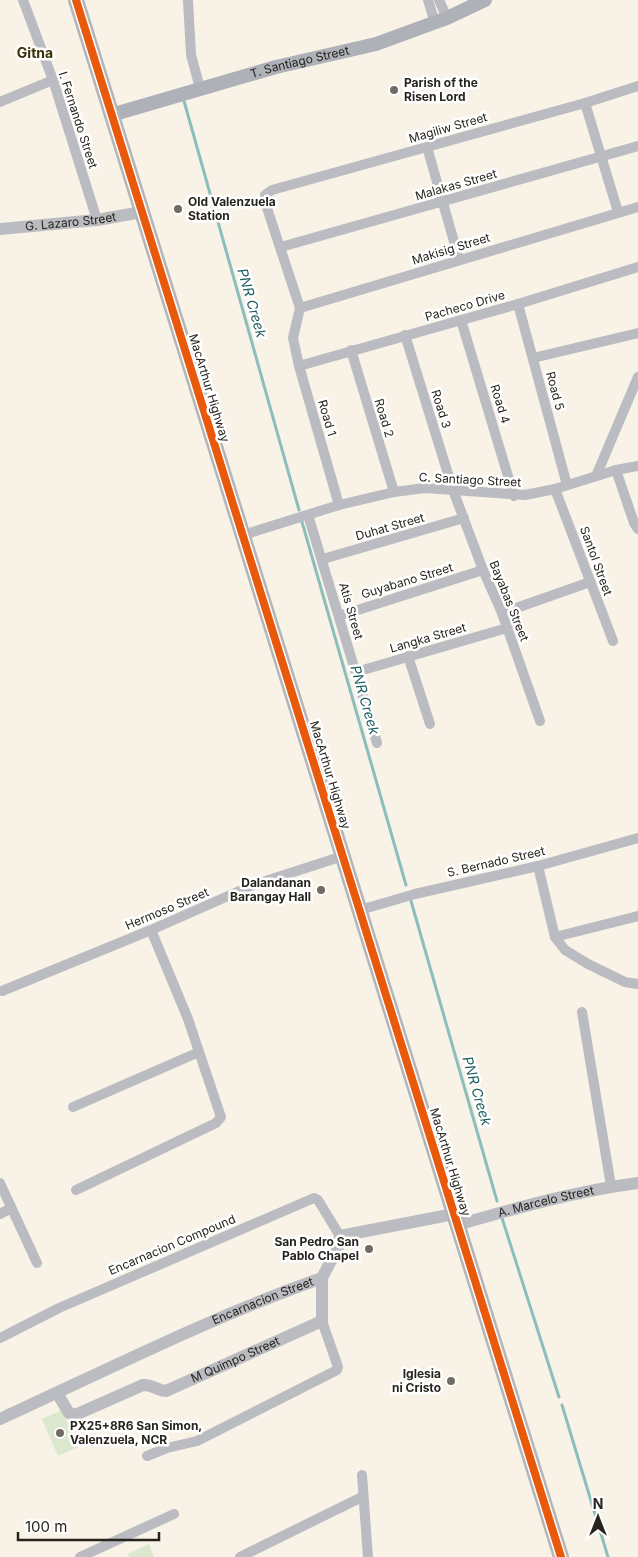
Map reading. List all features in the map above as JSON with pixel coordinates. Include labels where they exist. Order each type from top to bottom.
[{"type":"highway","name":"MacArthur Highway","points":[[76,0],[561,1557]]},
{"type":"main road","name":"T. Santiago Street","points":[[112,115],[276,67],[376,44],[441,21],[485,0]]},
{"type":"street","name":"I. Fernando Street","points":[[24,0],[53,80],[97,220]]},
{"type":"street","points":[[188,0],[191,54],[200,88]]},
{"type":"street","points":[[428,0],[441,21]]},
{"type":"street","points":[[439,0],[441,21]]},
{"type":"street","points":[[0,102],[53,80]]},
{"type":"street","name":"Magiliw Street","points":[[281,247],[265,202],[265,195],[272,190],[638,86]]},
{"type":"street","points":[[585,102],[618,212]]},
{"type":"street","name":"Malakas Street","points":[[281,247],[638,146]]},
{"type":"street","points":[[427,147],[459,259]]},
{"type":"street","name":"Makisig Street","points":[[300,308],[638,207]]},
{"type":"street","name":"G. Lazaro Street","points":[[0,229],[97,220],[142,212]]},
{"type":"street","points":[[281,247],[300,308]]},
{"type":"street","name":"Pacheco Drive","points":[[299,366],[518,304],[638,267]]},
{"type":"street","name":"Road 5","points":[[518,304],[567,485]]},
{"type":"street","name":"Road 1","points":[[300,308],[294,338],[299,366],[339,505]]},
{"type":"street","name":"Road 4","points":[[461,320],[514,496]]},
{"type":"street","points":[[533,358],[638,334]]},
{"type":"street","name":"Road 3","points":[[405,335],[453,490]]},
{"type":"street","name":"Road 2","points":[[351,350],[394,492]]},
{"type":"street","points":[[596,476],[638,377]]},
{"type":"street","name":"C. Santiago Street","points":[[243,535],[339,505],[394,492],[425,488],[514,496],[525,495],[555,489],[616,470],[638,466]]},
{"type":"street","points":[[616,470],[637,525]]},
{"type":"street","name":"Santol Street","points":[[555,489],[613,641]]},
{"type":"street","name":"Bayabas Street","points":[[453,490],[483,570],[502,613],[540,721]]},
{"type":"street","name":"Atis Street","points":[[308,514],[377,743]]},
{"type":"street","name":"Duhat Street","points":[[323,559],[464,518]]},
{"type":"street","name":"Guyabano Street","points":[[339,616],[483,570]]},
{"type":"street","points":[[502,613],[590,582]]},
{"type":"street","name":"Langka Street","points":[[356,672],[507,628]]},
{"type":"street","points":[[408,656],[430,724]]},
{"type":"street","name":"S. Bernado Street","points":[[360,910],[415,894],[538,866],[638,838]]},
{"type":"street","name":"Hermoso Street","points":[[2,991],[151,930],[253,885],[343,856]]},
{"type":"street","points":[[538,866],[555,937],[565,950],[588,964],[625,982],[638,984]]},
{"type":"street","points":[[555,937],[638,916]]},
{"type":"street","points":[[76,1190],[216,1123],[221,1117],[188,1019],[151,930]]},
{"type":"street","points":[[582,1012],[611,1186]]},
{"type":"street","points":[[73,1107],[199,1052]]},
{"type":"street","name":"A. Marcelo Street","points":[[455,1219],[493,1214],[611,1186],[638,1183]]},
{"type":"street","points":[[0,1184],[37,1264]]},
{"type":"street","name":"Encarnacion Compound","points":[[0,1338],[59,1308],[314,1198],[318,1200],[340,1236]]},
{"type":"street","points":[[0,1214],[11,1208]]},
{"type":"street","points":[[340,1236],[455,1219]]},
{"type":"street","name":"Encarnacion Street","points":[[0,1419],[211,1321],[322,1278],[338,1247],[340,1236]]},
{"type":"street","points":[[148,1456],[167,1448],[197,1441],[337,1370],[338,1368],[322,1321],[322,1278]]},
{"type":"street","name":"M Quimpo Street","points":[[57,1393],[69,1413],[76,1415],[147,1384],[166,1391],[322,1321]]},
{"type":"street","points":[[362,1475],[362,1498],[368,1557]]},
{"type":"street","points":[[240,1557],[362,1498]]},
{"type":"street","points":[[80,1557],[174,1514]]},
{"type":"green space","name":"PX25+8R6 San Simon, Valenzuela, NCR","points":[[62,1410],[78,1447],[58,1456],[42,1419]]},
{"type":"green space","points":[[149,1544],[154,1557],[129,1557],[128,1554]]},
{"type":"waterway","name":"PNR Creek","points":[[184,101],[299,510]]},
{"type":"waterway","name":"PNR Creek","points":[[302,522],[406,885]]},
{"type":"waterway","name":"PNR Creek","points":[[411,901],[497,1201]]},
{"type":"waterway","name":"PNR Creek","points":[[502,1218],[559,1397]]},
{"type":"waterway","name":"PNR Creek","points":[[562,1405],[608,1557]]},
{"type":"cycle path","points":[[76,0],[561,1557]]},
{"type":"place","name":"Parish of the Risen Lord","points":[[394,90]]},
{"type":"place","name":"Old Valenzuela Station","points":[[178,209]]},
{"type":"place","name":"Dalandanan Barangay Hall","points":[[321,890]]},
{"type":"place","name":"San Pedro San Pablo Chapel","points":[[369,1249]]},
{"type":"place","name":"Iglesia ni Cristo","points":[[451,1381]]},
{"type":"place","name":"PX25+8R6 San Simon, Valenzuela, NCR","points":[[60,1433]]},
{"type":"district","name":"Gitna","points":[[35,53]]}]
